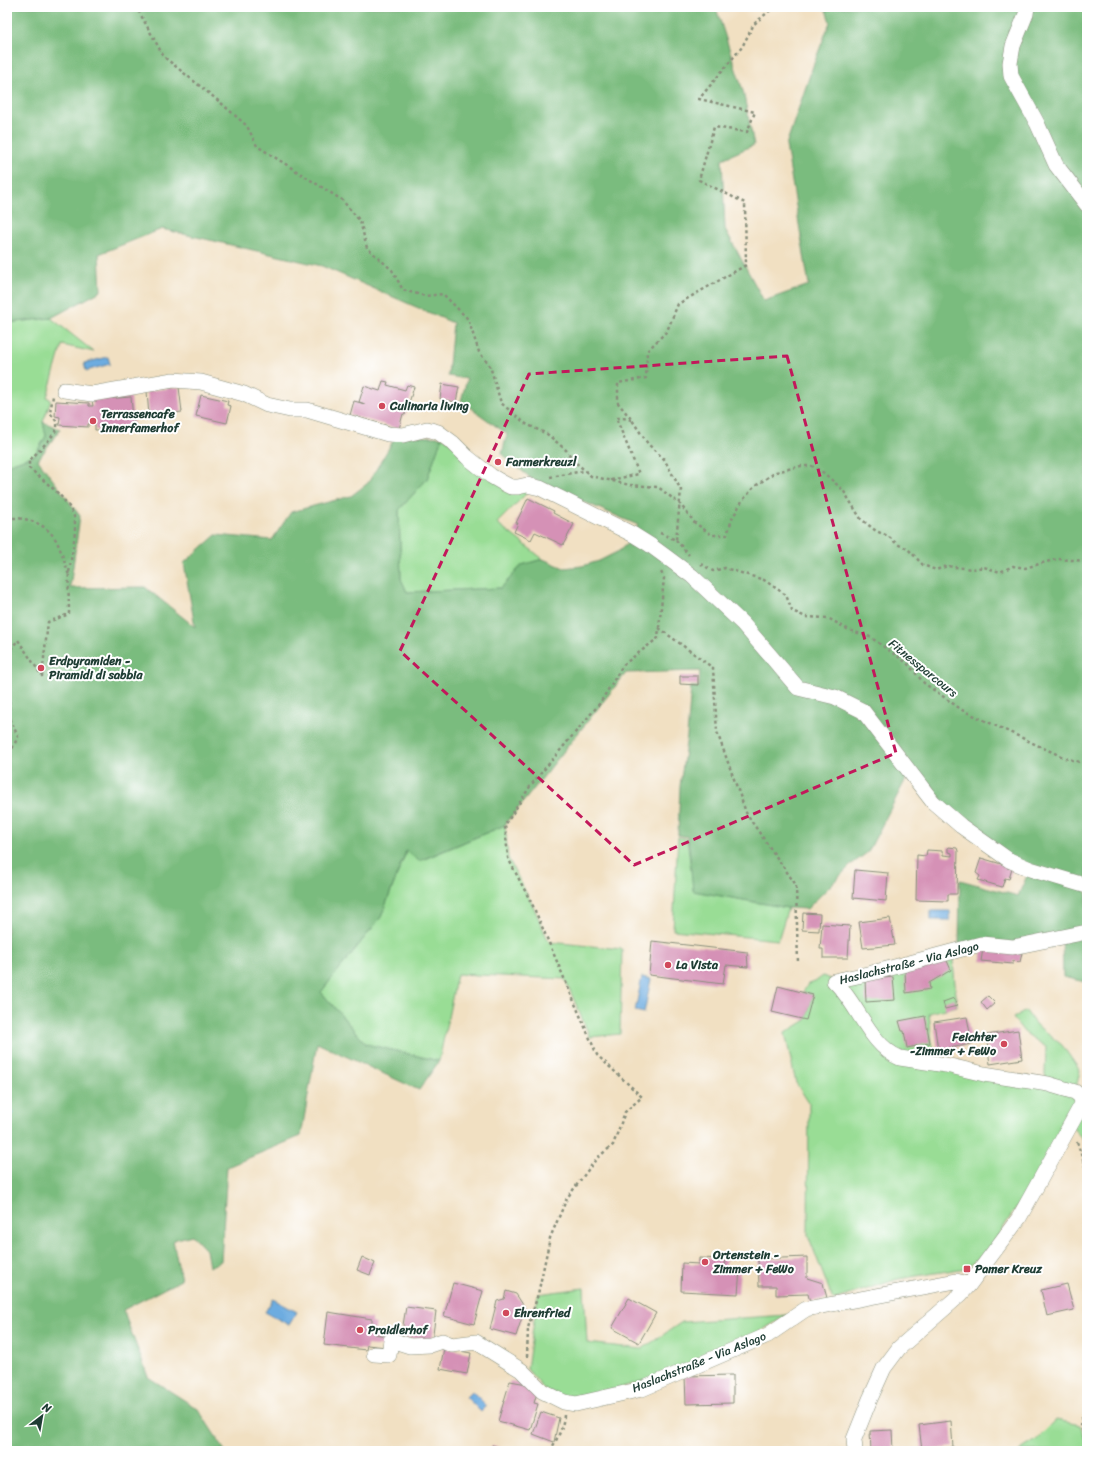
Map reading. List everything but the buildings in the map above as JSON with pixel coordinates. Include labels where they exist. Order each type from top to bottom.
[{"type":"street","points":[[1027,7],[1026,14],[1013,46],[1010,63],[1011,76],[1037,123],[1056,165],[1087,205]]},
{"type":"street","points":[[64,390],[92,394],[173,380],[201,382],[244,394],[267,405],[290,410],[306,410],[388,434],[402,435],[427,429],[438,432],[492,476],[511,487],[527,485],[540,488],[634,535],[650,545],[692,576],[743,624],[798,688],[835,697],[863,711],[933,802],[961,826],[1010,860],[1030,869],[1087,886]]},
{"type":"street","name":"Haslachstraße - Via Aslago","points":[[855,1451],[854,1439],[884,1368],[899,1348],[962,1294],[969,1285],[1019,1218],[1085,1102],[1075,1092],[1048,1084],[984,1074],[946,1065],[893,1056],[879,1043],[847,995],[834,981],[872,973],[981,944],[1013,947],[1087,932]]},
{"type":"street","name":"Haslachstraße - Via Aslago","points":[[374,1354],[389,1355],[391,1340],[410,1346],[430,1345],[442,1341],[452,1345],[476,1342],[521,1370],[542,1391],[564,1402],[576,1404],[642,1389],[768,1334],[806,1309],[956,1281],[969,1285]]},
{"type":"path","points":[[134,7],[138,10],[164,57],[247,126],[257,146],[342,200],[360,221],[367,248],[392,270],[403,290],[425,296],[443,294],[468,319],[479,352],[490,366],[501,404],[526,424],[552,438],[591,476],[630,485],[658,487],[680,504],[695,523],[712,535],[727,535],[732,519],[742,500],[755,486],[776,472],[801,466],[812,466],[824,473],[843,490],[861,519],[876,531],[888,536],[897,544],[908,549],[923,565],[936,570],[947,566],[972,569],[984,567],[1000,572],[1013,566],[1025,568],[1057,559],[1087,561]]},
{"type":"path","points":[[676,540],[681,490],[664,459],[648,444],[632,420],[618,403],[618,384],[646,378],[647,351],[667,331],[678,304],[746,265],[745,203],[699,180],[714,127],[747,132],[755,112],[699,99],[742,47],[754,24],[774,7]]},
{"type":"path","points":[[7,654],[18,640],[42,676],[48,622],[69,614],[69,575],[75,535],[74,515],[67,504],[55,491],[29,468],[29,461],[46,443],[57,428],[57,422],[50,413],[52,397],[64,390]]},
{"type":"path","points":[[609,481],[639,474],[616,418],[632,420]]},
{"type":"path","points":[[548,478],[585,471]]},
{"type":"path","points":[[7,518],[15,517],[41,525],[54,538],[69,575]]},
{"type":"path","points":[[658,532],[676,540],[694,560]]},
{"type":"path","name":"Fitnessparcours","points":[[700,564],[713,571],[725,568],[764,580],[786,595],[792,611],[806,617],[828,618],[849,630],[870,637],[907,663],[924,683],[962,710],[1065,758],[1087,764]]},
{"type":"path","points":[[521,1370],[527,1357],[528,1328],[538,1294],[550,1238],[567,1198],[597,1158],[613,1145],[625,1112],[642,1097],[597,1054],[534,908],[508,858],[505,825],[532,785],[600,703],[623,665],[658,638],[664,578],[661,571]]},
{"type":"path","points":[[658,627],[713,668],[717,732],[747,815],[796,885],[798,964]]},
{"type":"path","points":[[7,660],[10,663],[9,716],[18,737],[7,760]]},
{"type":"path","points":[[1071,1126],[1087,1172]]},
{"type":"path","points":[[1087,1400],[1080,1425],[1087,1442]]},
{"type":"path","points":[[550,1451],[563,1425],[564,1402]]},
{"type":"highlighted area","points":[[787,356],[896,753],[634,865],[400,651],[529,374]]},
{"type":"green space","points":[[7,7],[719,7],[717,11],[743,91],[754,145],[722,159],[725,229],[764,301],[809,285],[786,145],[830,22],[825,7],[1087,7],[1087,985],[1085,982],[1063,977],[1062,937],[959,948],[960,880],[1018,896],[1030,869],[1009,860],[909,773],[868,852],[852,864],[807,909],[788,908],[693,891],[688,837],[678,835],[680,786],[687,736],[691,687],[699,687],[700,671],[626,673],[505,825],[419,861],[406,851],[381,917],[321,992],[366,1044],[439,1061],[419,1090],[317,1043],[301,1136],[227,1167],[221,1261],[209,1267],[206,1250],[192,1235],[173,1240],[181,1280],[123,1310],[148,1377],[198,1409],[225,1451],[7,1451],[7,465],[35,455],[46,436],[43,422],[60,429],[38,460],[80,516],[70,588],[145,587],[195,627],[184,563],[216,535],[272,540],[291,512],[351,496],[368,483],[396,436],[442,437],[427,479],[399,510],[401,579],[407,592],[501,588],[522,565],[543,559],[564,568],[582,566],[599,561],[619,551],[630,541],[638,525],[533,480],[502,454],[507,434],[461,401],[467,379],[448,376],[453,323],[322,266],[162,229],[99,254],[101,291],[51,318],[7,323]]},
{"type":"green space","points":[[51,318],[94,352],[62,345],[47,397],[51,400],[43,422],[46,436],[35,455],[7,465],[7,323]]},
{"type":"green space","points":[[442,437],[528,492],[497,523],[543,559],[522,565],[501,588],[407,592],[401,579],[399,510],[427,479]]},
{"type":"green space","points":[[505,825],[508,858],[534,908],[549,942],[622,949],[620,1034],[590,1037],[565,979],[457,974],[439,1061],[366,1044],[321,992],[381,917],[407,850],[420,861]]},
{"type":"green space","points":[[678,837],[687,839],[694,891],[788,908],[778,940],[673,930]]},
{"type":"green space","points":[[952,951],[957,1006],[929,1013],[934,1063],[1048,1084],[1045,1074],[1046,1047],[1024,1032],[1013,1018],[1026,1011],[1035,1024],[1062,1045],[1080,1071],[1075,1092],[1087,1100],[1087,1144],[1071,1126],[1067,1128],[989,1250],[966,1268],[898,1279],[833,1300],[808,1235],[809,1103],[796,1083],[785,1033],[806,1020],[813,995],[803,992],[808,984],[815,982],[823,976],[834,981]]},
{"type":"green space","points":[[584,1288],[587,1343],[642,1349],[682,1322],[787,1315],[749,1338],[669,1373],[609,1391],[565,1399],[543,1388],[527,1369],[538,1294]]},
{"type":"green space","points":[[1056,1420],[1080,1425],[1087,1442],[1087,1451],[1019,1451],[1035,1441]]},
{"type":"water","points":[[108,357],[110,364],[86,371],[84,363]]},
{"type":"water","points":[[931,911],[950,911],[950,920],[931,920]]},
{"type":"water","points":[[642,977],[651,979],[644,1013],[635,1011]]},
{"type":"water","points":[[273,1299],[297,1312],[289,1325],[265,1312]]},
{"type":"water","points":[[472,1391],[487,1406],[481,1412],[466,1397]]},
{"type":"waterway","points":[[7,1117],[12,1113]]},
{"type":"place","name":"Culinaria living","points":[[382,406]]},
{"type":"place","name":"Terrassencafe Innerfamerhof","points":[[93,421]]},
{"type":"place","name":"Farmerkreuzl","points":[[498,462]]},
{"type":"place","name":"Erdpyramiden - Piramidi di sabbia","points":[[41,668]]},
{"type":"place","name":"La Vista","points":[[668,965]]},
{"type":"place","name":"Feichter -Zimmer + FeWo","points":[[1004,1044]]},
{"type":"place","name":"Ortenstein - Zimmer + FeWo","points":[[705,1262]]},
{"type":"place","name":"Pamer Kreuz","points":[[967,1269]]},
{"type":"place","name":"Ehrenfried","points":[[506,1313]]},
{"type":"place","name":"Praidlerhof","points":[[360,1330]]}]
